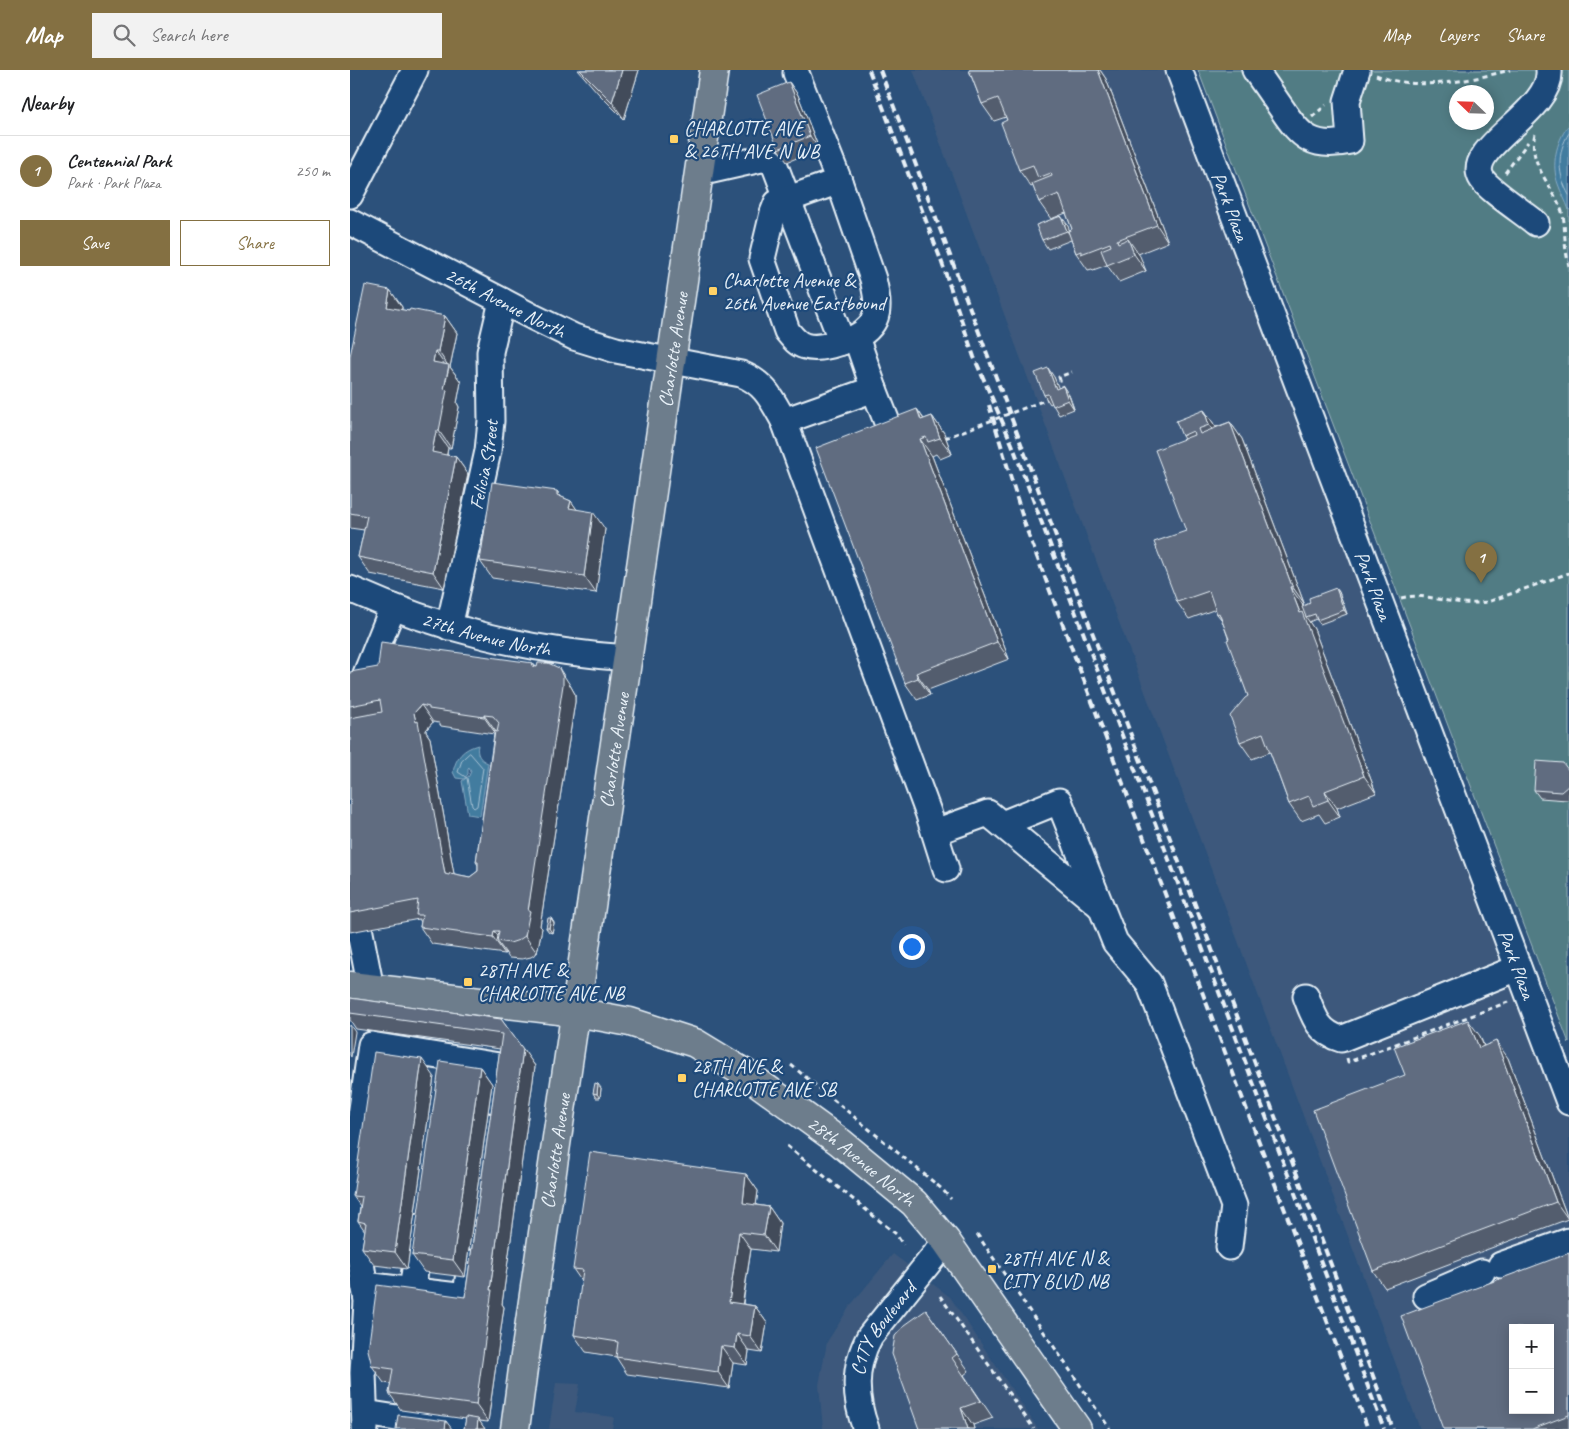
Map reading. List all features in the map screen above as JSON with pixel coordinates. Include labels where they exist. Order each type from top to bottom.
[{"type":"main road","name":"Charlotte Avenue","points":[[515,1429],[714,70]]},
{"type":"main road","name":"28th Avenue North","points":[[360,987],[576,1012],[630,1022],[696,1043],[746,1074],[840,1142],[914,1203],[946,1241],[1077,1429]]},
{"type":"street","points":[[350,195],[415,70]]},
{"type":"street","name":"Park Plaza","points":[[1179,70],[1569,1102]]},
{"type":"street","points":[[1255,70],[1296,130],[1318,142],[1335,144],[1350,141],[1348,101],[1365,72]]},
{"type":"street","points":[[1536,223],[1481,178],[1479,168],[1481,160],[1540,98],[1548,83],[1549,70]]},
{"type":"street","points":[[796,73],[839,181],[873,279],[877,303],[874,323],[867,331],[849,340],[817,347],[804,346],[787,331],[762,258],[777,204],[839,181]]},
{"type":"street","points":[[699,173],[767,159],[772,161],[849,340],[874,389],[894,440]]},
{"type":"street","name":"26th Avenue North","points":[[350,222],[554,328],[588,342],[616,350],[730,371],[749,377],[767,392],[784,421],[946,869]]},
{"type":"street","name":"Felicia Street","points":[[449,626],[488,451],[491,421],[490,352],[502,301]]},
{"type":"street","points":[[784,421],[874,389]]},
{"type":"street","name":"27th Avenue North","points":[[350,589],[393,607],[473,634],[594,655],[628,658]]},
{"type":"street","points":[[369,720],[365,684],[366,674],[393,607]]},
{"type":"street","points":[[1002,824],[1059,802],[1115,942],[1149,984],[1234,1206],[1229,1247]]},
{"type":"street","points":[[934,832],[988,813],[1101,907]]},
{"type":"street","points":[[350,880],[360,987]]},
{"type":"street","points":[[1306,996],[1312,1014],[1322,1030],[1330,1036],[1341,1039],[1518,968]]},
{"type":"street","points":[[467,1429],[365,1421],[357,1373],[367,1301],[350,1194],[371,1045],[443,1067],[499,1066],[490,1124]]},
{"type":"street","points":[[412,1291],[424,1203]]},
{"type":"street","points":[[364,1285],[466,1297],[474,1239]]},
{"type":"street","name":"C1TY Boulevard","points":[[866,1429],[860,1413],[856,1392],[857,1373],[865,1346],[870,1336],[946,1241]]},
{"type":"street","points":[[1426,1296],[1491,1268],[1569,1241]]},
{"type":"path","points":[[1365,72],[1401,82],[1425,83],[1473,79],[1510,70]]},
{"type":"path","points":[[1296,130],[1330,102]]},
{"type":"path","points":[[1492,188],[1538,128]]},
{"type":"path","points":[[1535,134],[1533,144],[1537,162],[1555,195],[1564,219],[1569,266]]},
{"type":"path","points":[[938,442],[1064,392],[1059,378],[1072,372]]},
{"type":"path","points":[[1380,605],[1414,595],[1477,604],[1488,602],[1569,573]]},
{"type":"path","points":[[1341,1039],[1348,1062],[1508,1002]]},
{"type":"path","points":[[791,1065],[942,1189],[951,1199]]},
{"type":"path","points":[[788,1146],[896,1234],[903,1244]]},
{"type":"path","points":[[977,1234],[1110,1429]]},
{"type":"path","points":[[940,1296],[1034,1429]]},
{"type":"shaded area","points":[[913,70],[1179,70],[1569,1102],[1569,1429],[1420,1429]]},
{"type":"shaded area","points":[[893,1254],[950,1297],[1038,1429],[823,1429],[819,1385],[827,1342],[850,1306]]},
{"type":"shaded area","points":[[556,1383],[580,1384],[575,1412],[614,1417],[612,1429],[549,1429]]},
{"type":"green space","points":[[1198,70],[1569,70],[1569,1043]]},
{"type":"water","points":[[1568,126],[1569,210],[1558,184],[1555,169],[1560,139]]},
{"type":"water","points":[[478,745],[479,756],[488,763],[480,816],[468,814],[462,781],[469,776],[471,771],[469,767],[468,774],[464,779],[456,778],[453,772],[461,754]]},
{"type":"building","points":[[580,70],[622,70],[612,102]]},
{"type":"building","points":[[969,70],[1098,70],[1157,225],[1117,240],[1118,243],[1128,239],[1134,254],[1107,265],[1101,250],[1111,246],[1110,243],[1081,254],[1081,251],[1076,253],[1068,231],[1072,229],[1059,194],[1039,202],[1032,184],[1052,176],[1051,173],[1038,178],[1033,165],[1019,170],[1001,123],[1007,120],[998,98],[982,104]]},
{"type":"building","points":[[789,82],[810,136],[778,149],[757,95]]},
{"type":"building","points":[[1061,216],[1067,231],[1042,240],[1036,225]]},
{"type":"building","points":[[365,285],[390,290],[387,307],[409,311],[410,309],[445,316],[438,351],[435,351],[433,362],[449,365],[444,389],[447,390],[439,431],[436,431],[432,452],[456,457],[433,572],[358,557],[367,516],[350,513],[350,356]]},
{"type":"building","points":[[1048,368],[1056,389],[1063,386],[1068,400],[1053,406],[1048,394],[1044,395],[1035,373]]},
{"type":"building","points":[[917,409],[921,420],[932,416],[940,438],[928,442],[926,437],[920,439],[997,642],[916,673],[918,678],[905,683],[816,448]]},
{"type":"building","points":[[1204,410],[1209,425],[1198,429],[1200,434],[1230,422],[1292,586],[1290,587],[1300,613],[1302,612],[1364,776],[1325,791],[1328,800],[1313,806],[1309,796],[1289,804],[1263,733],[1240,742],[1230,716],[1248,696],[1219,613],[1217,614],[1209,591],[1177,602],[1154,542],[1186,531],[1155,450],[1194,435],[1193,431],[1182,436],[1176,421]]},
{"type":"building","points":[[492,482],[557,491],[557,495],[571,501],[569,508],[593,512],[584,576],[480,561]]},
{"type":"building","points":[[1336,588],[1344,610],[1317,620],[1315,614],[1306,617],[1302,607],[1310,603],[1309,598]]},
{"type":"building","points":[[381,642],[533,663],[532,666],[537,667],[538,663],[548,663],[559,668],[563,677],[563,685],[528,911],[530,911],[525,936],[519,940],[510,943],[497,941],[499,931],[494,931],[493,937],[420,927],[422,915],[416,915],[418,900],[350,913],[350,718],[382,712],[380,700],[350,706],[350,672],[378,667]],"holes":[[[421,705],[429,707],[429,709],[484,717],[484,715],[493,716],[499,723],[497,732],[495,731],[476,862],[478,862],[478,871],[470,877],[450,873],[449,875],[445,874],[418,721],[416,722],[414,713]]]},
{"type":"building","points":[[1536,761],[1563,763],[1569,771],[1569,785],[1561,792],[1534,790]]},
{"type":"building","points":[[548,918],[551,918],[549,928],[546,928]]},
{"type":"building","points":[[350,998],[501,1019],[523,1049],[476,1405],[389,1393],[393,1369],[372,1366],[368,1350],[377,1285],[465,1297],[502,1034],[350,1013]]},
{"type":"building","points":[[1468,1020],[1479,1048],[1496,1041],[1556,1202],[1373,1271],[1313,1110],[1405,1075],[1394,1047]]},
{"type":"building","points":[[374,1052],[422,1059],[395,1252],[362,1248],[366,1223],[358,1221],[362,1197],[353,1196]]},
{"type":"building","points":[[440,1061],[480,1067],[453,1260],[412,1255]]},
{"type":"building","points":[[595,1083],[598,1084],[597,1094],[593,1093]]},
{"type":"building","points":[[590,1152],[746,1174],[743,1203],[769,1207],[764,1235],[739,1232],[729,1302],[755,1306],[750,1336],[737,1334],[735,1348],[721,1346],[718,1372],[616,1357],[618,1342],[574,1335],[583,1270],[573,1269]]},
{"type":"building","points":[[1569,1253],[1569,1415],[1532,1429],[1443,1429],[1401,1316]]},
{"type":"building","points":[[926,1310],[957,1354],[952,1358],[981,1401],[961,1408],[968,1429],[919,1429],[892,1354],[895,1336],[905,1325]]},
{"type":"building","points":[[398,1415],[446,1421],[445,1429],[396,1429]]},
{"type":"building","points":[[466,1417],[478,1419],[477,1429],[464,1429]]},
{"type":"railway","points":[[869,70],[942,263],[974,357],[1012,444],[1384,1429]]},
{"type":"railway","points":[[880,70],[1393,1429]]},
{"type":"railway","points":[[989,405],[1025,525],[1368,1429]]},
{"type":"place","name":"CHARLOTTE AVE & 26TH AVE N WB","points":[[674,139]]},
{"type":"place","name":"Charlotte Avenue & 26th Avenue Eastbound","points":[[713,291]]},
{"type":"place","name":"Centennial Park","points":[[1481,583]]},
{"type":"place","name":"28TH AVE & CHARLOTTE AVE NB","points":[[468,982]]},
{"type":"place","name":"28TH AVE & CHARLOTTE AVE SB","points":[[682,1078]]},
{"type":"place","name":"28TH AVE N & CITY BLVD NB","points":[[992,1269]]}]
